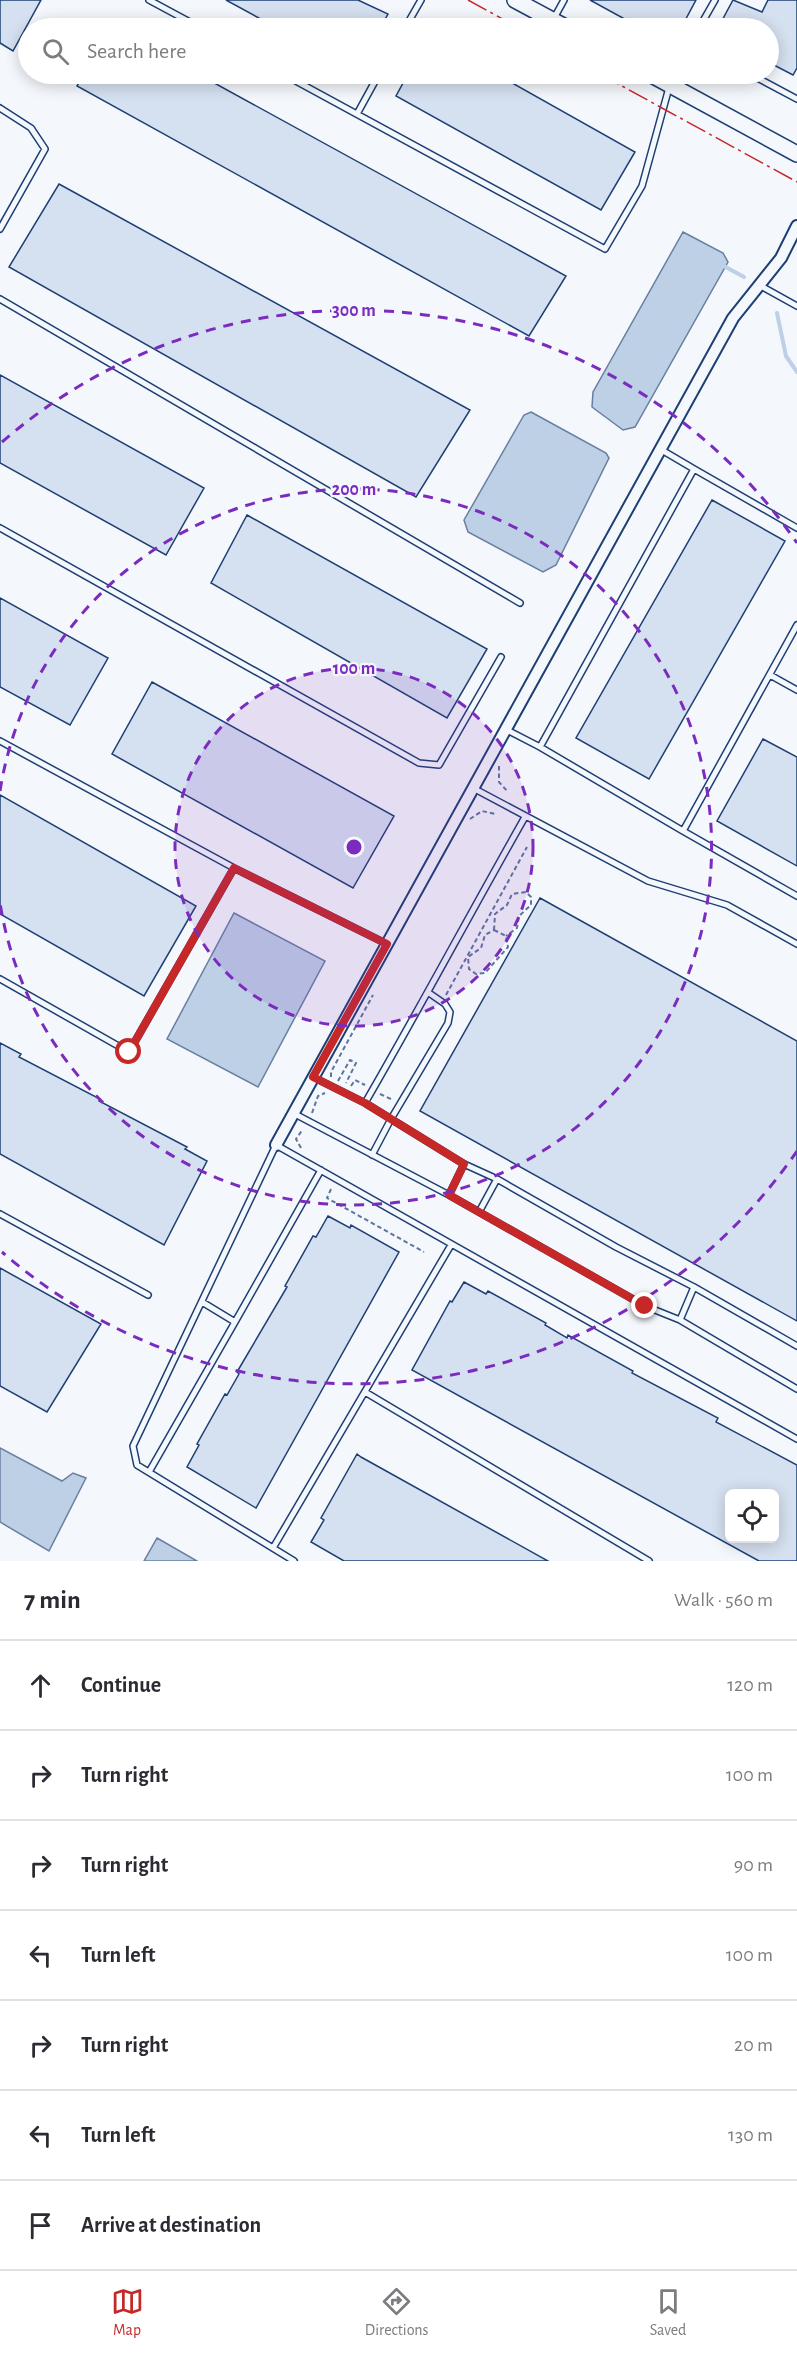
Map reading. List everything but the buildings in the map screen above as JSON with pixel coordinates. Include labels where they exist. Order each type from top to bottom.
[{"type":"street","points":[[515,0],[549,18]]},
{"type":"street","points":[[681,84],[797,154]]},
{"type":"street","points":[[276,1144],[733,318],[781,258],[797,226]]},
{"type":"lane","points":[[149,0],[182,18]]},
{"type":"lane","points":[[411,18],[421,0]]},
{"type":"lane","points":[[554,18],[564,0]]},
{"type":"lane","points":[[705,18],[715,0]]},
{"type":"lane","points":[[302,84],[605,249],[642,186],[672,84]]},
{"type":"lane","points":[[357,114],[374,84]]},
{"type":"lane","points":[[769,84],[797,99]]},
{"type":"lane","points":[[0,108],[31,128],[45,149],[0,229]]},
{"type":"lane","points":[[759,285],[797,306]]},
{"type":"lane","points":[[0,299],[520,603]]},
{"type":"lane","points":[[660,449],[797,528]]},
{"type":"lane","points":[[540,747],[694,470]]},
{"type":"lane","points":[[0,528],[419,763],[439,765],[501,657]]},
{"type":"lane","points":[[683,831],[797,625]]},
{"type":"lane","points":[[770,675],[797,690]]},
{"type":"lane","points":[[506,729],[797,896]]},
{"type":"lane","points":[[0,741],[234,868],[387,944]]},
{"type":"lane","points":[[473,788],[648,881],[727,905],[797,944]]},
{"type":"lane","points":[[365,1103],[429,993],[455,940],[525,817]]},
{"type":"lane","points":[[0,979],[129,1052],[234,868]]},
{"type":"lane","points":[[372,1155],[448,1023],[450,1012],[445,1004],[429,993]]},
{"type":"lane","points":[[313,1077],[365,1103],[464,1164],[497,1179],[797,1346]]},
{"type":"lane","points":[[293,1113],[449,1195],[645,1306],[680,1320],[797,1389]]},
{"type":"lane","points":[[294,1561],[137,1465],[134,1446],[276,1144],[797,1439]]},
{"type":"lane","points":[[449,1195],[464,1164]]},
{"type":"lane","points":[[149,1473],[321,1170]]},
{"type":"lane","points":[[479,1212],[497,1179]]},
{"type":"lane","points":[[0,1214],[148,1295]]},
{"type":"lane","points":[[273,1548],[451,1245]]},
{"type":"lane","points":[[680,1320],[694,1287]]},
{"type":"lane","points":[[202,1302],[235,1322]]},
{"type":"lane","points":[[365,1392],[649,1561]]},
{"type":"path","points":[[504,757],[499,766],[498,778],[508,792]]},
{"type":"path","points":[[465,828],[477,813],[495,814]]},
{"type":"path","points":[[446,995],[528,847]]},
{"type":"path","points":[[494,930],[493,918],[497,911],[507,905],[513,894],[526,892],[531,897],[531,905],[519,916],[518,928],[506,936]]},
{"type":"path","points":[[468,957],[481,948],[485,935],[494,930]]},
{"type":"path","points":[[494,930],[506,936]]},
{"type":"path","points":[[468,957],[468,965],[472,972],[485,973],[508,947],[506,936]]},
{"type":"path","points":[[367,1086],[355,1080],[350,1087],[345,1084],[357,1063],[350,1060],[337,1083],[332,1080],[331,1076],[377,988]]},
{"type":"path","points":[[314,1117],[312,1108],[320,1094],[331,1095]]},
{"type":"path","points":[[380,1094],[395,1102]]},
{"type":"path","points":[[308,1129],[302,1129],[296,1139],[300,1148],[310,1154]]},
{"type":"path","points":[[331,1189],[327,1198],[424,1252]]},
{"type":"water","points":[[683,232],[723,253],[728,262],[635,427],[623,430],[592,407],[593,392]]},
{"type":"water","points":[[531,412],[606,453],[609,458],[556,565],[543,572],[468,532],[464,520],[524,415]]},
{"type":"water","points":[[234,913],[325,961],[258,1087],[167,1039]]},
{"type":"water","points":[[0,1448],[62,1481],[73,1473],[86,1478],[49,1551],[0,1522]]},
{"type":"water","points":[[157,1538],[197,1561],[144,1561]]},
{"type":"waterway","points":[[722,265],[744,277]]},
{"type":"waterway","points":[[777,313],[786,356],[797,372]]},
{"type":"power","points":[[468,0],[501,18]]},
{"type":"power","points":[[618,84],[797,182]]},
{"type":"route","points":[[129,1052],[234,868],[387,944],[313,1077],[365,1103],[464,1164],[449,1195],[645,1306]]}]
